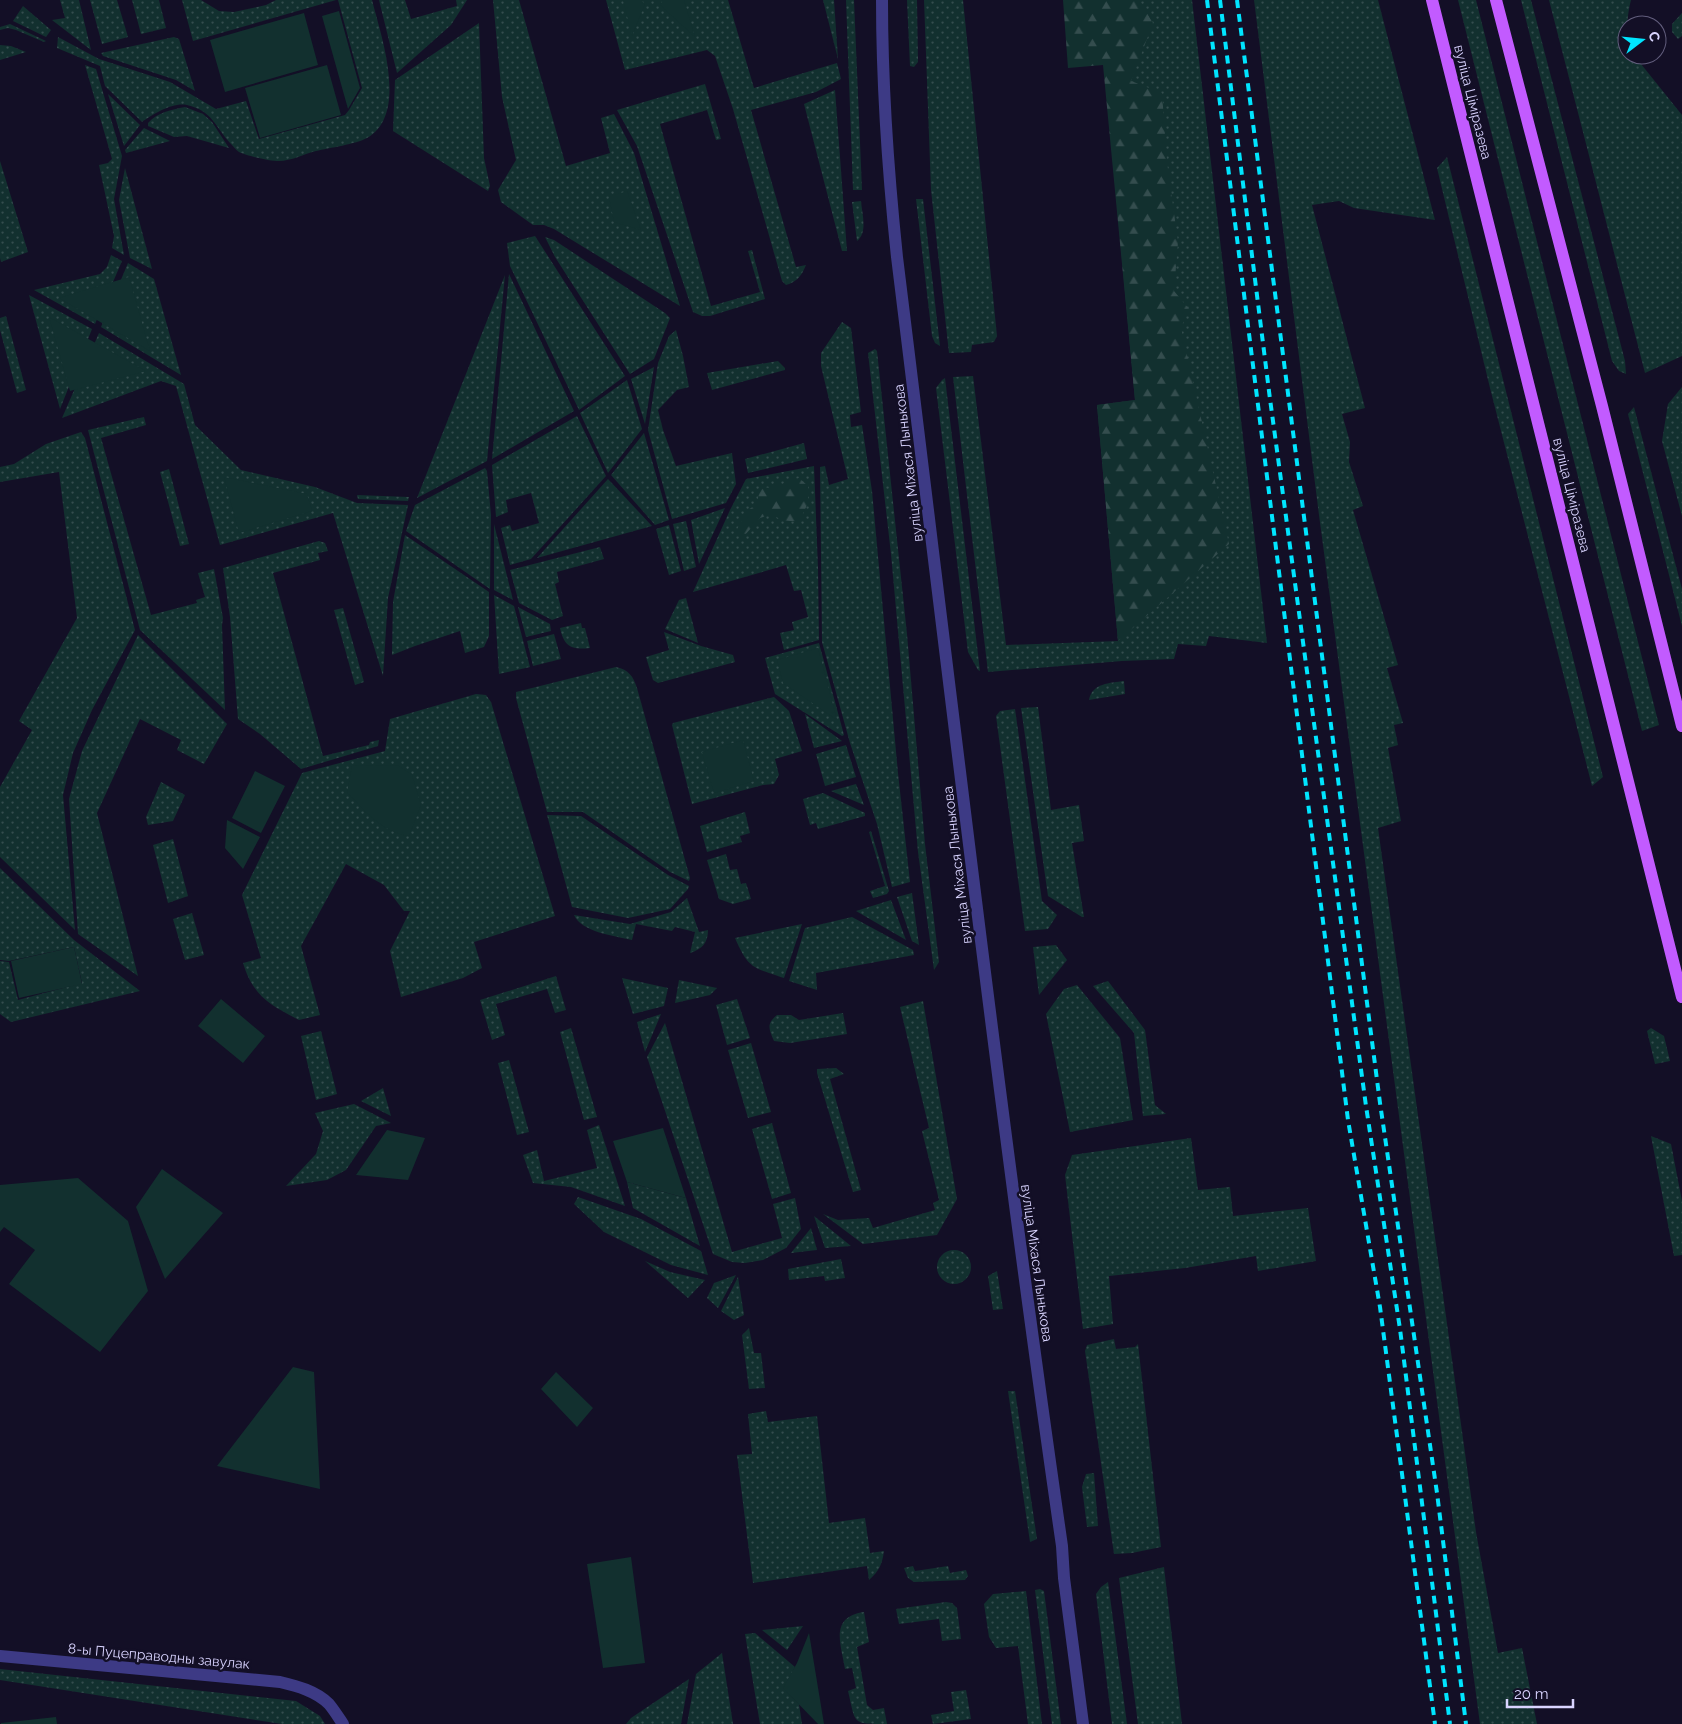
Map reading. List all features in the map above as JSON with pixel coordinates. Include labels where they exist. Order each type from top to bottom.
[{"type":"main road","name":"вуліца Ціміразева","points":[[1432,0],[1682,997]]},
{"type":"main road","points":[[1496,0],[1602,406],[1682,726]]},
{"type":"street","name":"вуліца Міхася Лынькова","points":[[882,0],[886,126],[896,247],[990,1022],[1034,1354],[1062,1546],[1064,1578],[1083,1724]]},
{"type":"street","name":"8-ы Пуцеправодны завулак","points":[[0,1656],[280,1682],[297,1686],[313,1693],[329,1704],[343,1724]]},
{"type":"green space","points":[[60,0],[79,0],[91,50],[52,20],[65,18]]},
{"type":"green space","points":[[90,0],[117,0],[128,37],[102,44]]},
{"type":"green space","points":[[132,0],[159,0],[166,28],[141,34]]},
{"type":"green space","points":[[182,0],[201,0],[219,11],[234,12],[266,5],[276,0],[336,0],[193,41]]},
{"type":"green space","points":[[338,0],[372,0],[389,74],[387,111],[380,127],[367,138],[284,161],[264,159],[239,152],[208,115],[187,105],[170,107],[157,112],[142,122],[105,86],[100,66],[57,48],[58,37],[99,59],[170,82],[216,109],[246,101],[259,139],[345,115],[362,88]]},
{"type":"green space","points":[[379,0],[405,0],[411,19],[457,6],[456,0],[467,0],[451,25],[397,73]]},
{"type":"green space","points":[[493,0],[519,0],[566,166],[610,153],[601,118],[614,114],[634,153],[680,306],[554,229],[544,225],[533,225],[501,202],[498,190],[516,160],[502,97]]},
{"type":"green space","points":[[606,0],[728,0],[754,88],[837,63],[841,79],[816,92],[751,110],[796,267],[806,265],[796,280],[786,285],[782,281],[733,109],[715,56],[707,50],[625,70]]},
{"type":"green space","points":[[623,0],[641,0],[645,4],[632,36]]},
{"type":"green space","points":[[663,0],[684,0],[695,37],[660,5]]},
{"type":"green space","points":[[823,0],[834,0],[838,59]]},
{"type":"green space","points":[[846,0],[854,0],[862,190],[853,190]]},
{"type":"green space","points":[[907,0],[917,0],[918,62],[914,67],[910,66]]},
{"type":"green space","points":[[924,0],[963,0],[997,336],[994,342],[972,345],[971,352],[949,353],[931,190]]},
{"type":"green space","points":[[1063,0],[1139,0],[1153,23],[1131,81],[1162,93],[1167,162],[1178,242],[1174,291],[1189,309],[1181,328],[1229,544],[1118,641],[1097,405],[1135,400],[1103,65],[1068,68]]},
{"type":"green space","points":[[1066,0],[1192,0],[1267,643],[1209,636],[1206,646],[1178,644],[1174,659],[1122,661],[988,672],[953,377],[973,376],[1006,645],[1118,641],[1097,405],[1135,400],[1104,65]]},
{"type":"green space","points":[[1254,0],[1378,0],[1435,220],[1354,208],[1339,201],[1312,205],[1365,408],[1342,414],[1350,442],[1349,462],[1363,506],[1353,510],[1398,665],[1387,668],[1403,723],[1394,725],[1398,745],[1388,748],[1401,821],[1378,828],[1476,1532],[1498,1653],[1522,1648],[1537,1724],[1480,1724],[1319,515]]},
{"type":"green space","points":[[1458,0],[1476,0],[1659,725],[1642,731]]},
{"type":"green space","points":[[1521,0],[1531,0],[1625,361],[1626,374],[1619,371],[1612,361]]},
{"type":"green space","points":[[1549,0],[1631,0],[1628,15],[1617,15],[1617,65],[1642,65],[1682,115],[1682,356],[1645,373]]},
{"type":"green space","points":[[23,6],[51,30],[46,37],[13,21]]},
{"type":"green space","points":[[339,11],[360,88],[348,109],[322,16]]},
{"type":"green space","points":[[304,13],[318,65],[225,92],[210,40]]},
{"type":"green space","points":[[1682,13],[1682,36],[1678,39],[1672,32],[1672,24]]},
{"type":"green space","points":[[479,23],[484,158],[490,186],[488,191],[393,131],[395,80]]},
{"type":"green space","points":[[10,24],[46,41],[44,42],[8,28],[0,30],[0,27]]},
{"type":"green space","points":[[174,37],[179,39],[195,91],[176,80],[103,56],[101,53]]},
{"type":"green space","points":[[0,45],[11,46],[26,52],[0,60]]},
{"type":"green space","points":[[85,65],[96,69],[122,156],[114,199],[124,255],[112,248],[114,236],[99,165],[108,163],[112,159]]},
{"type":"green space","points":[[327,65],[341,115],[260,138],[245,88]]},
{"type":"green space","points":[[705,84],[721,139],[716,140],[707,110],[660,124],[711,306],[760,292],[748,251],[752,250],[765,299],[710,316],[702,316],[693,312],[637,146],[617,110]]},
{"type":"green space","points":[[835,90],[847,251],[842,251],[804,104]]},
{"type":"green space","points":[[108,94],[140,125],[124,146]]},
{"type":"green space","points":[[185,107],[203,114],[212,122],[229,148],[187,136],[174,137],[148,126],[152,119],[160,114]]},
{"type":"green space","points":[[144,128],[170,141],[126,153],[125,150]]},
{"type":"green space","points":[[1447,157],[1603,777],[1592,786],[1490,388],[1437,168]]},
{"type":"green space","points":[[0,161],[28,252],[1,262],[0,258]]},
{"type":"green space","points":[[125,168],[152,269],[130,258],[119,200]]},
{"type":"green space","points":[[627,191],[641,230],[614,222],[609,197]]},
{"type":"green space","points":[[916,199],[923,199],[940,346],[935,343],[932,336]]},
{"type":"green space","points":[[861,201],[863,228],[857,241],[852,202]]},
{"type":"green space","points":[[535,236],[625,376],[579,410],[510,266],[507,243]]},
{"type":"green space","points":[[545,237],[554,240],[670,318],[654,359],[630,374],[555,257]]},
{"type":"green space","points":[[111,255],[122,261],[95,324],[34,290],[100,274],[107,267]]},
{"type":"green space","points":[[128,263],[154,279],[181,375],[101,327]]},
{"type":"green space","points":[[509,274],[574,411],[492,459]]},
{"type":"green space","points":[[505,275],[487,461],[417,498]]},
{"type":"green space","points":[[129,277],[150,351],[59,298]]},
{"type":"green space","points":[[29,295],[92,329],[60,409]]},
{"type":"green space","points":[[6,316],[26,390],[17,393],[0,330],[0,318]]},
{"type":"green space","points":[[49,317],[146,371],[70,391]]},
{"type":"green space","points":[[842,322],[851,328],[861,412],[850,415],[851,427],[862,425],[872,491],[910,882],[892,887],[877,824],[850,743],[822,642],[820,467],[825,466],[829,485],[848,479],[821,366],[821,353]]},
{"type":"green space","points":[[676,330],[689,387],[677,390],[658,410],[676,466],[732,453],[736,484],[726,503],[672,519],[648,430],[658,363],[669,336]]},
{"type":"green space","points":[[99,333],[184,384],[195,425],[241,470],[315,487],[357,503],[408,505],[388,598],[383,676],[333,513],[220,545],[176,386],[161,381],[62,418]]},
{"type":"green space","points":[[875,349],[877,351],[907,634],[925,844],[939,962],[934,970],[918,852],[891,554],[868,353]]},
{"type":"green space","points":[[778,361],[785,370],[712,390],[707,373]]},
{"type":"green space","points":[[654,367],[645,424],[631,379]]},
{"type":"green space","points":[[945,378],[980,671],[968,652],[936,388]]},
{"type":"green space","points":[[627,380],[642,429],[608,473],[580,413]]},
{"type":"green space","points":[[1682,387],[1682,516],[1662,441],[1668,404]]},
{"type":"green space","points":[[1634,407],[1682,589],[1682,626],[1628,414]]},
{"type":"green space","points":[[577,416],[606,476],[531,559],[510,565],[501,528],[510,525],[512,531],[539,523],[531,493],[506,500],[508,512],[496,517],[492,465]]},
{"type":"green space","points":[[144,417],[146,425],[101,438],[151,615],[197,603],[196,600],[205,597],[198,573],[214,569],[223,618],[225,710],[140,630],[88,430]]},
{"type":"green space","points":[[81,432],[85,438],[135,630],[92,710],[73,753],[63,795],[75,930],[0,857],[0,787],[32,730],[19,721],[77,618],[59,472],[0,482],[0,467],[14,464],[46,444]]},
{"type":"green space","points":[[644,433],[669,520],[655,525],[611,475]]},
{"type":"green space","points":[[804,443],[807,459],[748,473],[745,459]]},
{"type":"green space","points":[[814,466],[819,640],[784,650],[780,633],[794,630],[792,622],[808,617],[801,590],[794,591],[786,565],[693,592],[746,479]]},
{"type":"green space","points":[[485,468],[487,471],[491,515],[490,589],[406,531],[415,505]]},
{"type":"green space","points":[[169,469],[189,544],[180,546],[160,472]]},
{"type":"green space","points":[[224,477],[307,494],[312,511],[239,533]]},
{"type":"green space","points":[[799,478],[808,486],[808,503],[799,522],[781,520],[772,514],[760,518],[744,536],[736,531],[748,510],[757,504],[760,487],[771,488]]},
{"type":"green space","points":[[608,479],[652,526],[537,558]]},
{"type":"green space","points":[[357,495],[409,497],[408,501],[358,499]]},
{"type":"green space","points":[[725,508],[699,564],[691,520]]},
{"type":"green space","points":[[686,521],[696,567],[684,571],[673,524]]},
{"type":"green space","points":[[494,524],[513,600],[494,590]]},
{"type":"green space","points":[[669,525],[681,571],[669,575],[656,529]]},
{"type":"green space","points":[[405,535],[489,592],[489,636],[484,647],[465,653],[460,631],[392,655],[393,602]]},
{"type":"green space","points":[[319,541],[325,543],[328,551],[318,553],[320,560],[273,573],[323,756],[369,745],[370,742],[379,740],[378,746],[301,769],[260,734],[238,719],[230,617],[223,568]]},
{"type":"green space","points":[[600,547],[604,559],[557,572],[559,582],[555,584],[563,616],[552,620],[519,603],[510,570]]},
{"type":"green space","points":[[494,595],[514,606],[530,667],[499,674]]},
{"type":"green space","points":[[686,598],[698,643],[665,629],[679,600]]},
{"type":"green space","points":[[518,607],[550,624],[551,631],[526,637]]},
{"type":"green space","points":[[343,608],[364,682],[355,685],[334,610]]},
{"type":"green space","points":[[581,623],[582,628],[585,628],[590,648],[574,648],[570,646],[562,634],[560,628]]},
{"type":"green space","points":[[664,632],[701,646],[733,655],[735,662],[658,683],[653,680],[646,657],[669,650]]},
{"type":"green space","points":[[554,634],[561,659],[533,666],[527,641]]},
{"type":"green space","points":[[138,635],[227,724],[204,764],[177,750],[181,740],[140,719],[97,813],[138,976],[78,934],[69,799],[82,751]]},
{"type":"green space","points":[[819,643],[844,735],[842,736],[775,694],[765,658]]},
{"type":"green space","points":[[818,648],[837,720],[783,683],[777,660]]},
{"type":"green space","points":[[616,667],[630,674],[637,688],[690,878],[689,881],[670,872],[583,812],[547,812],[516,698],[516,692]]},
{"type":"green space","points":[[1124,681],[1125,694],[1089,700],[1091,694],[1098,687],[1108,683]]},
{"type":"green space","points":[[476,694],[486,695],[491,702],[555,916],[474,942],[482,968],[463,978],[401,997],[390,951],[410,911],[404,911],[384,885],[346,864],[301,946],[320,1015],[299,1020],[271,1004],[257,992],[243,963],[261,958],[242,895],[302,773],[385,751],[390,719]]},
{"type":"green space","points":[[774,697],[789,711],[802,751],[775,759],[779,775],[774,784],[763,785],[692,804],[673,723]]},
{"type":"green space","points":[[1038,707],[1051,810],[1079,805],[1084,841],[1072,843],[1084,917],[1048,896],[1021,708]]},
{"type":"green space","points":[[1015,709],[1042,901],[1057,915],[1048,929],[1025,931],[996,716],[1000,711]]},
{"type":"green space","points":[[805,714],[842,741],[814,748]]},
{"type":"green space","points":[[743,740],[754,781],[714,793],[702,752]]},
{"type":"green space","points":[[846,745],[856,777],[825,786],[816,754]]},
{"type":"green space","points":[[397,765],[412,775],[421,805],[409,836],[390,830],[382,825],[347,793],[352,766]]},
{"type":"green space","points":[[255,771],[285,786],[261,833],[232,818]]},
{"type":"green space","points":[[161,782],[185,795],[173,821],[148,825],[146,817]]},
{"type":"green space","points":[[856,784],[864,805],[831,791]]},
{"type":"green space","points":[[823,793],[865,813],[865,816],[818,829],[816,823],[810,825],[803,799]]},
{"type":"green space","points":[[745,812],[750,833],[740,836],[742,842],[707,852],[700,826]]},
{"type":"green space","points":[[547,815],[581,816],[668,875],[689,886],[688,889],[670,909],[628,918],[572,907]]},
{"type":"green space","points":[[227,820],[260,837],[243,869],[225,848]]},
{"type":"green space","points":[[871,831],[889,891],[887,894],[873,898],[870,891],[885,886],[869,832]]},
{"type":"green space","points":[[173,839],[188,896],[168,903],[153,845]]},
{"type":"green space","points":[[726,854],[730,870],[737,869],[741,884],[746,883],[751,899],[733,904],[719,899],[707,860]]},
{"type":"green space","points":[[0,868],[74,940],[140,991],[11,1022],[0,1014],[0,961],[9,962],[18,1000],[82,983],[74,947],[9,961],[0,960]]},
{"type":"green space","points":[[912,893],[919,945],[912,941],[897,897]]},
{"type":"green space","points":[[687,898],[699,932],[708,930],[704,945],[690,953],[695,932],[675,927],[672,931],[636,924],[632,940],[608,935],[584,926],[574,915],[630,924],[671,912]]},
{"type":"green space","points":[[891,900],[906,940],[856,911]]},
{"type":"green space","points":[[192,913],[204,955],[185,960],[173,919]]},
{"type":"green space","points":[[852,917],[913,950],[914,955],[816,973],[817,990],[789,981],[805,928]]},
{"type":"green space","points":[[802,924],[784,978],[765,972],[748,962],[735,938]]},
{"type":"green space","points":[[1056,945],[1067,960],[1039,995],[1033,947]]},
{"type":"green space","points":[[74,947],[82,984],[19,998],[11,961]]},
{"type":"green space","points":[[556,976],[566,1010],[555,1013],[547,989],[496,1004],[505,1035],[492,1040],[480,1000]]},
{"type":"green space","points":[[622,978],[668,988],[664,1006],[633,1014]]},
{"type":"green space","points":[[679,980],[717,988],[710,995],[675,1003]]},
{"type":"green space","points":[[1108,981],[1145,1030],[1155,1105],[1166,1114],[1143,1116],[1134,1033],[1093,986]]},
{"type":"green space","points":[[1077,985],[1120,1038],[1133,1120],[1070,1132],[1046,1014],[1064,989]]},
{"type":"green space","points":[[221,999],[265,1036],[243,1063],[198,1026]]},
{"type":"green space","points":[[737,999],[750,1038],[727,1045],[716,1005]]},
{"type":"green space","points":[[923,1001],[957,1199],[937,1235],[863,1244],[823,1214],[838,1220],[869,1218],[873,1228],[935,1210],[933,1203],[939,1200],[922,1131],[929,1128],[900,1007]]},
{"type":"green space","points":[[843,1013],[847,1034],[790,1043],[774,1041],[770,1030],[771,1021],[777,1015],[791,1015],[799,1020]]},
{"type":"green space","points":[[661,1014],[645,1052],[637,1022]]},
{"type":"green space","points":[[665,1023],[732,1252],[782,1238],[773,1204],[795,1198],[801,1229],[786,1248],[763,1260],[745,1263],[732,1262],[713,1254],[647,1057]]},
{"type":"green space","points":[[571,1028],[597,1117],[584,1120],[560,1032]]},
{"type":"green space","points":[[1651,1028],[1664,1036],[1670,1061],[1655,1064],[1647,1031]]},
{"type":"green space","points":[[321,1031],[337,1094],[316,1100],[301,1036]]},
{"type":"green space","points":[[751,1043],[771,1112],[748,1118],[728,1050]]},
{"type":"green space","points":[[509,1060],[529,1132],[517,1135],[498,1063]]},
{"type":"green space","points":[[836,1068],[844,1074],[830,1079],[861,1190],[853,1192],[817,1073],[817,1069]]},
{"type":"green space","points":[[383,1088],[391,1116],[361,1101]]},
{"type":"green space","points":[[354,1104],[391,1123],[376,1126],[346,1170],[327,1180],[286,1186],[316,1154],[323,1131],[315,1113]]},
{"type":"green space","points":[[772,1123],[791,1193],[772,1199],[752,1129]]},
{"type":"green space","points":[[599,1125],[625,1206],[571,1187],[533,1183],[523,1155],[537,1150],[544,1181],[597,1168],[587,1130]]},
{"type":"green space","points":[[663,1128],[686,1198],[627,1182],[613,1141]]},
{"type":"green space","points":[[387,1130],[425,1138],[408,1180],[356,1175]]},
{"type":"green space","points":[[1651,1136],[1671,1144],[1682,1201],[1682,1255],[1674,1256]]},
{"type":"green space","points":[[1191,1138],[1198,1190],[1230,1187],[1233,1216],[1308,1208],[1316,1261],[1258,1271],[1256,1256],[1185,1268],[1109,1276],[1113,1324],[1083,1329],[1065,1175],[1072,1155]]},
{"type":"green space","points":[[162,1169],[223,1213],[165,1279],[136,1207]]},
{"type":"green space","points":[[78,1178],[128,1221],[148,1291],[100,1352],[9,1284],[35,1250],[4,1227],[0,1232],[0,1185]]},
{"type":"green space","points":[[627,1182],[686,1198],[700,1246],[633,1208]]},
{"type":"green space","points":[[578,1197],[641,1219],[701,1251],[708,1275],[671,1265],[604,1232],[574,1204]]},
{"type":"green space","points":[[814,1216],[851,1246],[825,1248]]},
{"type":"green space","points":[[811,1228],[817,1250],[791,1253]]},
{"type":"green space","points":[[954,1250],[966,1255],[971,1267],[966,1279],[954,1284],[942,1279],[937,1267],[942,1255]]},
{"type":"green space","points":[[841,1259],[845,1278],[825,1281],[824,1276],[789,1280],[788,1269]]},
{"type":"green space","points":[[645,1261],[670,1272],[705,1280],[688,1298]]},
{"type":"green space","points":[[997,1271],[1003,1309],[993,1310],[988,1276]]},
{"type":"green space","points":[[736,1275],[718,1308],[707,1298],[714,1283]]},
{"type":"green space","points":[[738,1277],[744,1315],[734,1320],[721,1311]]},
{"type":"green space","points":[[749,1328],[754,1353],[761,1353],[765,1388],[749,1389],[742,1335]]},
{"type":"green space","points":[[1114,1339],[1116,1349],[1135,1347],[1138,1344],[1161,1547],[1132,1553],[1114,1554],[1085,1351],[1087,1345]]},
{"type":"green space","points":[[293,1367],[314,1372],[320,1489],[217,1466]]},
{"type":"green space","points":[[556,1372],[593,1408],[577,1427],[541,1389]]},
{"type":"green space","points":[[1008,1391],[1015,1391],[1037,1539],[1030,1542]]},
{"type":"green space","points":[[766,1411],[768,1422],[817,1416],[829,1523],[865,1518],[870,1553],[884,1551],[880,1567],[869,1580],[867,1566],[753,1583],[737,1455],[752,1454],[748,1414]]},
{"type":"green space","points":[[1094,1473],[1098,1526],[1087,1527],[1082,1487],[1086,1474]]},
{"type":"green space","points":[[631,1557],[645,1663],[603,1668],[587,1564]]},
{"type":"green space","points":[[913,1566],[915,1571],[948,1566],[950,1573],[966,1570],[968,1576],[965,1580],[914,1582],[908,1578],[904,1568]]},
{"type":"green space","points":[[1164,1567],[1182,1724],[1138,1724],[1119,1578]]},
{"type":"green space","points":[[1108,1582],[1127,1724],[1112,1724],[1096,1594]]},
{"type":"green space","points":[[1040,1589],[1044,1591],[1061,1724],[1052,1724],[1035,1590]]},
{"type":"green space","points":[[1026,1591],[1042,1724],[1028,1724],[1018,1646],[996,1648],[989,1637],[984,1604],[993,1594]]},
{"type":"green space","points":[[946,1602],[952,1603],[957,1608],[961,1639],[942,1641],[939,1619],[899,1624],[896,1609]]},
{"type":"green space","points":[[864,1612],[869,1642],[857,1647],[867,1705],[873,1710],[884,1708],[887,1724],[867,1723],[857,1720],[852,1710],[848,1691],[856,1688],[852,1668],[845,1669],[840,1633],[846,1620],[853,1615]]},
{"type":"green space","points":[[803,1626],[787,1650],[762,1630]]},
{"type":"green space","points":[[755,1633],[795,1667],[784,1688],[799,1704],[802,1724],[760,1724],[745,1634]]},
{"type":"green space","points":[[809,1633],[824,1724],[818,1724],[783,1688],[797,1663]]},
{"type":"green space","points":[[722,1653],[733,1724],[687,1724],[696,1674]]},
{"type":"green space","points":[[0,1669],[296,1701],[320,1716],[325,1724],[282,1724],[0,1680]]},
{"type":"green space","points":[[689,1679],[681,1724],[626,1724],[631,1718]]},
{"type":"green space","points":[[966,1690],[971,1719],[933,1724],[931,1715],[954,1711],[951,1692]]},
{"type":"green space","points":[[56,1717],[57,1724],[1,1724],[1,1723]]},
{"type":"railway","points":[[1207,0],[1348,1120],[1380,1307],[1435,1724]]},
{"type":"railway","points":[[1220,0],[1270,399],[1366,1106],[1400,1329],[1450,1724]]},
{"type":"railway","points":[[1237,0],[1380,1103],[1437,1493],[1466,1724]]}]
